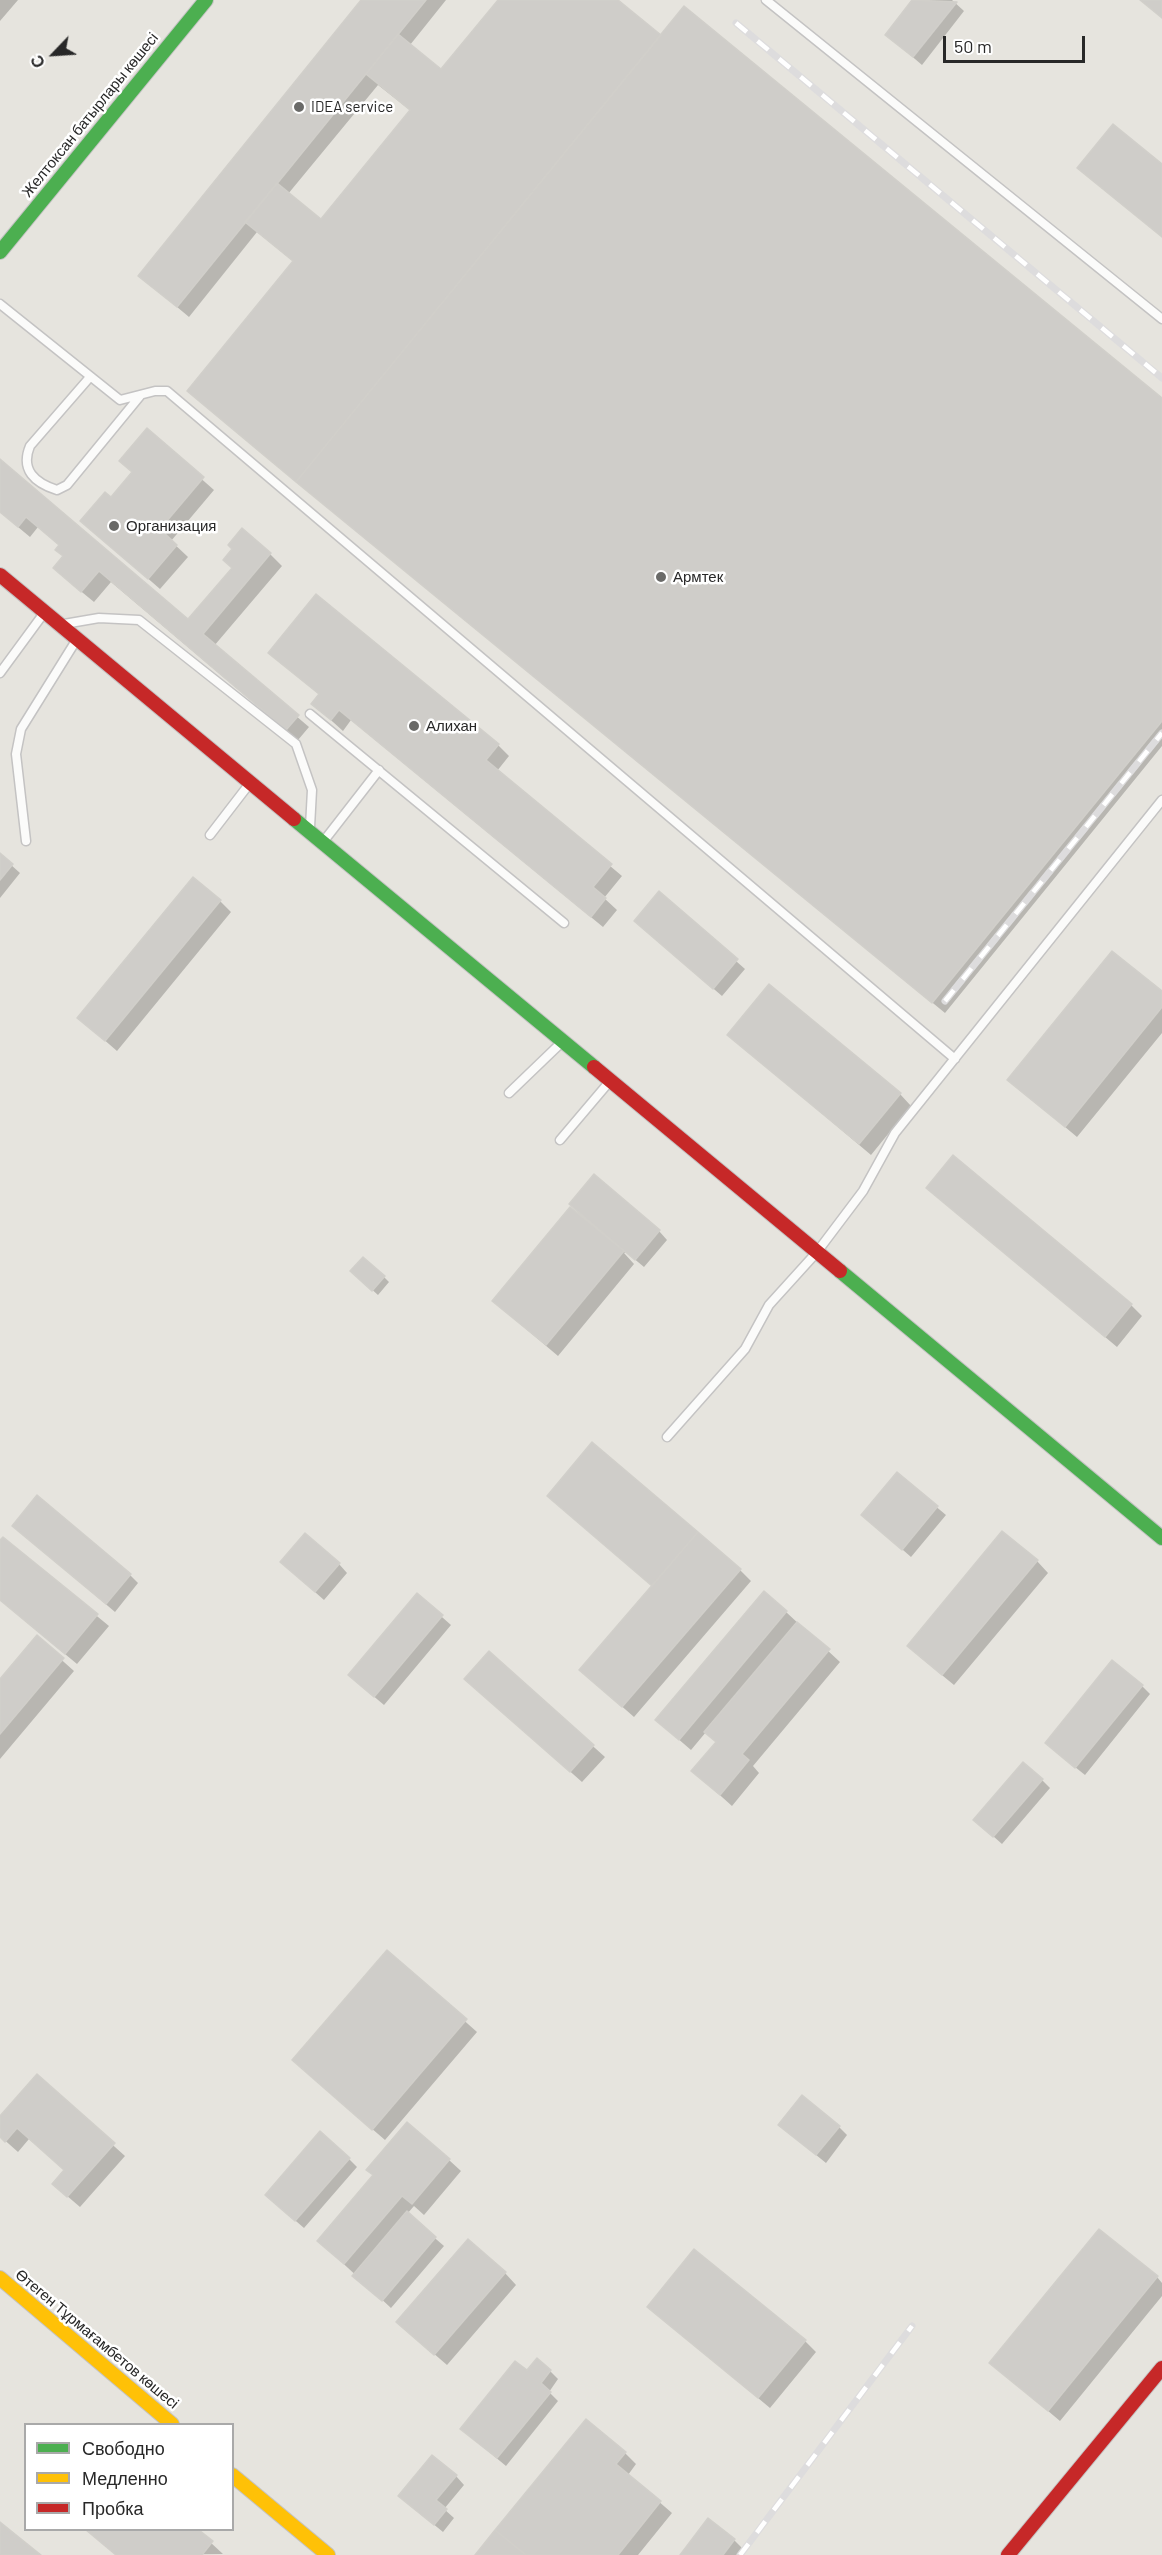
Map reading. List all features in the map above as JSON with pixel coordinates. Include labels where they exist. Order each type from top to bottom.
[{"type":"street","name":"Желтоксан батырлары көшесі","points":[[0,252],[203,1]]},
{"type":"street","points":[[0,575],[1162,1538]]},
{"type":"street","name":"Өтеген Тұрмағамбетов көшесі","points":[[0,2278],[171,2423]]},
{"type":"street","points":[[1008,2555],[1162,2368]]},
{"type":"street","points":[[234,2477],[328,2555]]},
{"type":"lane","points":[[766,0],[1162,319]]},
{"type":"lane","points":[[0,304],[120,400],[167,392],[955,1059]]},
{"type":"lane","points":[[90,377],[30,446],[25,458],[29,471],[41,485],[57,489],[67,485],[140,395]]},
{"type":"lane","points":[[0,673],[45,612]]},
{"type":"lane","points":[[60,625],[99,618],[140,620],[296,744],[312,790],[310,832]]},
{"type":"lane","points":[[27,841],[16,754],[21,729],[77,639]]},
{"type":"lane","points":[[310,714],[564,923]]},
{"type":"lane","points":[[323,843],[379,770]]},
{"type":"lane","points":[[210,835],[251,783]]},
{"type":"lane","points":[[668,1437],[745,1349],[770,1305],[817,1252],[863,1191],[895,1133],[1162,800]]},
{"type":"lane","points":[[509,1093],[562,1041]]},
{"type":"lane","points":[[560,1140],[611,1081]]},
{"type":"building","points":[[361,0],[426,0],[177,307],[138,276]]},
{"type":"building","points":[[498,0],[618,0],[661,35],[296,482],[187,391],[293,261],[245,222],[277,183],[321,219],[410,110],[366,74],[398,34],[441,69]]},
{"type":"building","points":[[912,0],[957,2],[913,57],[885,35]]},
{"type":"building","points":[[1140,0],[1162,0],[1162,18]]},
{"type":"building","points":[[684,6],[1162,398],[1162,721],[932,1003],[296,482]]},
{"type":"building","points":[[1113,124],[1162,164],[1162,237],[1077,168]]},
{"type":"building","points":[[147,428],[204,477],[160,529],[177,545],[148,579],[80,521],[105,492],[111,497],[132,472],[119,461]]},
{"type":"building","points":[[0,459],[188,619],[232,568],[223,560],[232,549],[228,545],[242,528],[271,553],[203,634],[299,715],[286,730],[99,571],[81,592],[53,568],[63,556],[55,550],[59,545],[26,517],[18,527],[0,512]]},
{"type":"building","points":[[316,594],[499,744],[486,760],[612,864],[593,887],[606,898],[591,917],[339,710],[331,720],[311,704],[319,694],[268,653]]},
{"type":"building","points":[[0,853],[13,864],[0,880]]},
{"type":"building","points":[[193,877],[221,900],[105,1041],[77,1018]]},
{"type":"building","points":[[659,891],[738,959],[713,989],[634,921]]},
{"type":"building","points":[[1112,951],[1162,991],[1162,1007],[1065,1127],[1007,1080]]},
{"type":"building","points":[[769,984],[901,1093],[859,1144],[727,1035]]},
{"type":"building","points":[[953,1155],[1132,1304],[1105,1337],[926,1188]]},
{"type":"building","points":[[594,1174],[660,1230],[635,1260],[569,1204]]},
{"type":"building","points":[[570,1207],[624,1251],[546,1345],[492,1301]]},
{"type":"building","points":[[363,1257],[385,1276],[372,1291],[350,1271]]},
{"type":"building","points":[[592,1442],[698,1532],[652,1586],[547,1496]]},
{"type":"building","points":[[897,1472],[938,1506],[902,1550],[861,1515]]},
{"type":"building","points":[[37,1495],[131,1574],[106,1604],[12,1526]]},
{"type":"building","points":[[1002,1531],[1038,1560],[942,1675],[907,1646]]},
{"type":"building","points":[[698,1532],[741,1569],[622,1707],[579,1670]]},
{"type":"building","points":[[305,1533],[340,1563],[315,1592],[280,1562]]},
{"type":"building","points":[[3,1537],[98,1614],[65,1654],[0,1600],[0,1540]]},
{"type":"building","points":[[764,1591],[787,1611],[679,1740],[655,1720]]},
{"type":"building","points":[[417,1593],[443,1615],[374,1697],[348,1675]]},
{"type":"building","points":[[797,1622],[830,1649],[742,1754],[749,1760],[720,1795],[691,1771],[716,1742],[704,1732]]},
{"type":"building","points":[[37,1635],[64,1658],[0,1734],[0,1679]]},
{"type":"building","points":[[489,1651],[594,1745],[570,1772],[464,1679]]},
{"type":"building","points":[[1112,1660],[1143,1685],[1075,1768],[1045,1743]]},
{"type":"building","points":[[1023,1762],[1043,1779],[993,1837],[973,1820]]},
{"type":"building","points":[[387,1950],[467,2019],[372,2130],[292,2060]]},
{"type":"building","points":[[37,2074],[115,2143],[67,2197],[52,2184],[64,2170],[17,2128],[5,2142],[0,2137],[0,2116]]},
{"type":"building","points":[[802,2095],[840,2126],[816,2155],[778,2125]]},
{"type":"building","points":[[407,2122],[450,2159],[412,2204],[402,2196],[344,2264],[317,2241],[373,2175],[366,2170]]},
{"type":"building","points":[[320,2131],[350,2158],[295,2221],[265,2195]]},
{"type":"building","points":[[407,2211],[436,2237],[382,2301],[352,2276]]},
{"type":"building","points":[[1099,2229],[1158,2276],[1048,2411],[989,2363]]},
{"type":"building","points":[[468,2239],[506,2272],[434,2355],[396,2322]]},
{"type":"building","points":[[694,2249],[806,2340],[758,2398],[647,2307]]},
{"type":"building","points":[[537,2358],[551,2370],[541,2383],[551,2392],[497,2458],[460,2429],[515,2361],[527,2370]]},
{"type":"building","points":[[586,2419],[626,2452],[616,2464],[661,2501],[618,2555],[526,2555],[495,2530]]},
{"type":"building","points":[[432,2455],[457,2475],[436,2500],[447,2509],[434,2525],[398,2496]]},
{"type":"building","points":[[708,2518],[735,2539],[723,2555],[680,2555]]},
{"type":"building","points":[[0,2522],[41,2555],[0,2555]]},
{"type":"building","points":[[495,2530],[526,2555],[475,2555]]},
{"type":"building","points":[[87,2531],[200,2531],[213,2541],[202,2555],[116,2555]]},
{"type":"railway","points":[[736,23],[1162,378]]},
{"type":"railway","points":[[945,1001],[1162,733]]},
{"type":"railway","points":[[740,2555],[912,2326]]},
{"type":"traffic: fast","points":[[0,252],[206,0]]},
{"type":"traffic: fast","points":[[294,819],[594,1067]]},
{"type":"traffic: fast","points":[[840,1271],[1162,1538]]},
{"type":"traffic: slow","points":[[0,2278],[171,2423]]},
{"type":"traffic: slow","points":[[234,2477],[328,2555]]},
{"type":"traffic: jam","points":[[0,575],[294,819]]},
{"type":"traffic: jam","points":[[594,1067],[840,1271]]},
{"type":"traffic: jam","points":[[1008,2555],[1162,2368]]},
{"type":"place","name":"IDEA service","points":[[299,107]]},
{"type":"place","name":"Организация","points":[[114,526]]},
{"type":"place","name":"Армтек","points":[[661,577]]},
{"type":"place","name":"Алихан","points":[[414,726]]}]
